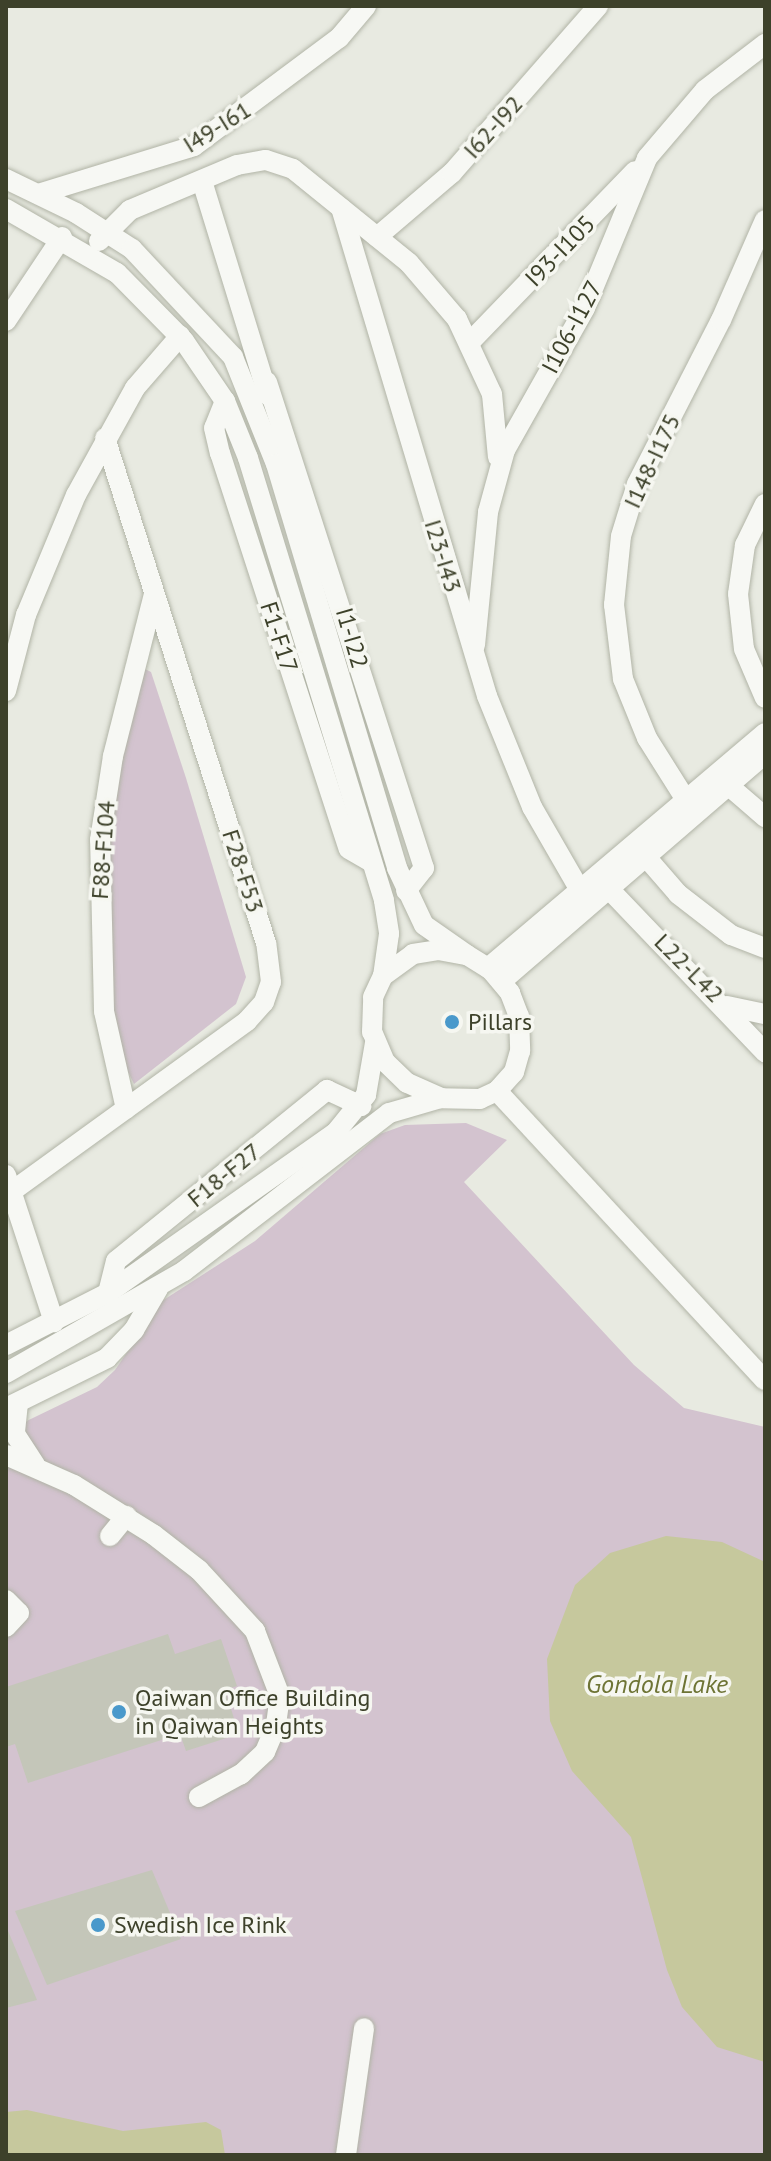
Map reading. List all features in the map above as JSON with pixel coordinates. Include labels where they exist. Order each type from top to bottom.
[{"type":"street","name":"I49-I61","points":[[38,194],[194,146],[339,38],[366,6]]},
{"type":"street","name":"I62-I92","points":[[377,237],[496,128],[598,6]]},
{"type":"street","name":"I106-I127","points":[[474,657],[484,539],[497,472],[518,423],[585,308],[647,158],[705,90],[765,44]]},
{"type":"street","name":"I93-I105","points":[[471,341],[647,158]]},
{"type":"street","points":[[90,254],[106,230],[130,210],[249,162],[276,162],[301,174],[377,237],[438,294],[471,341],[497,415],[497,472]]},
{"type":"street","points":[[6,179],[106,230],[152,266],[219,338],[248,387],[269,443],[406,891],[424,925],[495,974],[516,1004],[521,1041],[514,1072],[497,1091],[469,1101],[441,1098],[407,1083],[375,1043]]},
{"type":"street","points":[[202,181],[267,382],[269,443]]},
{"type":"street","name":"I23-I43","points":[[341,208],[474,657],[532,807],[580,890]]},
{"type":"street","points":[[6,209],[90,254],[146,299],[180,336],[225,401],[252,471],[389,924],[383,976],[371,1009],[375,1043],[361,1106],[336,1132],[108,1293],[6,1345]]},
{"type":"street","name":"I148-I175","points":[[686,800],[647,738],[623,679],[614,605],[621,536],[637,484],[721,320],[765,220]]},
{"type":"street","points":[[6,321],[62,237]]},
{"type":"street","points":[[6,691],[40,578],[105,438],[135,388],[180,336]]},
{"type":"street","name":"I1-I22","points":[[267,382],[424,868],[406,891]]},
{"type":"street","name":"F28-F53","points":[[8,1183],[126,1109],[247,1021],[264,1002],[273,970],[105,438]]},
{"type":"street","points":[[765,504],[745,545],[738,594],[744,649],[765,698]]},
{"type":"street","name":"F88-F104","points":[[126,1109],[104,1011],[100,840],[116,744],[154,593]]},
{"type":"street","points":[[495,974],[580,890],[765,733]]},
{"type":"street","points":[[495,974],[609,889],[765,754]]},
{"type":"street","points":[[729,786],[765,817]]},
{"type":"street","points":[[646,857],[678,894],[731,935],[765,948]]},
{"type":"street","name":"L22-L42","points":[[609,889],[727,1006],[765,1052]]},
{"type":"street","points":[[383,976],[413,954],[438,950],[467,955]]},
{"type":"street","points":[[727,1006],[765,1014]]},
{"type":"street","name":"F18-F27","points":[[108,1293],[116,1261],[327,1090],[361,1106]]},
{"type":"street","points":[[497,1091],[765,1380]]},
{"type":"street","points":[[6,1373],[159,1287],[271,1208],[389,1113],[441,1098]]},
{"type":"street","points":[[8,1183],[54,1322]]},
{"type":"street","points":[[35,1465],[15,1434],[12,1406],[115,1352],[159,1287]]},
{"type":"street","points":[[6,1455],[35,1465],[126,1516],[199,1570],[255,1631],[280,1696],[265,1752],[241,1774],[199,1797]]},
{"type":"street","points":[[110,1536],[126,1516]]},
{"type":"street","points":[[6,1600],[19,1613],[6,1627]]},
{"type":"street","points":[[346,2155],[364,2028]]},
{"type":"shaded area","points":[[145,669],[151,672],[186,778],[246,977],[236,1004],[134,1084],[120,1055],[110,993],[107,829],[121,736]]},
{"type":"shaded area","points":[[466,1123],[507,1140],[464,1182],[634,1365],[684,1408],[765,1427],[765,2155],[6,2155],[6,1431],[97,1387],[115,1370],[162,1301],[255,1241],[380,1134],[405,1125]]},
{"type":"water","name":"Gondola Lake","points":[[666,1536],[722,1542],[765,1562],[765,2062],[717,2047],[682,2007],[667,1970],[631,1837],[572,1771],[550,1721],[547,1659],[575,1585],[610,1553]]},
{"type":"water","points":[[27,2110],[123,2131],[206,2122],[221,2130],[225,2155],[6,2155],[6,2112]]},
{"type":"building","name":"Qaiwan Office Building in Qaiwan Heights","points":[[168,1634],[175,1654],[221,1639],[237,1686],[225,1690],[239,1734],[186,1751],[180,1734],[28,1783],[15,1744],[6,1747],[6,1687]]},
{"type":"building","name":"Swedish Ice Rink","points":[[152,1870],[181,1939],[47,1985],[15,1911]]},
{"type":"building","points":[[6,1926],[37,2000],[6,2008]]},
{"type":"place","name":"Pillars","points":[[452,1022]]},
{"type":"place","name":"Qaiwan Office Building in Qaiwan Heights","points":[[119,1712]]},
{"type":"place","name":"Swedish Ice Rink","points":[[98,1925]]}]
